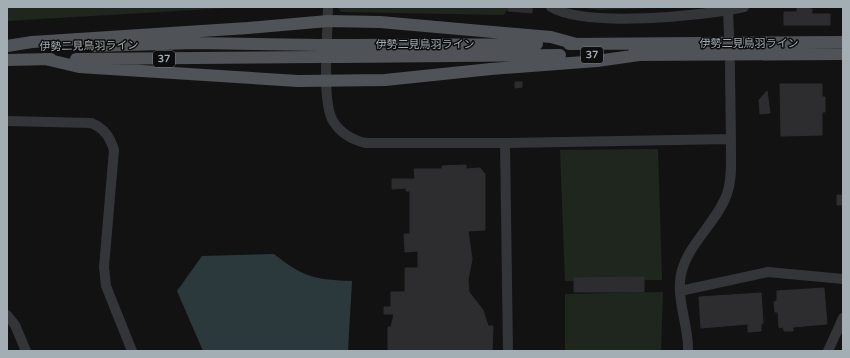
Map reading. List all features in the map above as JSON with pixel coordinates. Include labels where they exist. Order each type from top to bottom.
[{"type":"main road","points":[[7,47],[32,42],[248,28],[328,21],[380,22],[551,37],[576,44]]},
{"type":"main road","name":"伊勢二見鳥羽ライン","points":[[7,60],[320,51],[342,45],[843,42]]},
{"type":"main road","name":"伊勢二見鳥羽ライン","points":[[7,47],[194,43],[320,51],[340,57],[843,54]]},
{"type":"main road","points":[[45,59],[79,67],[327,81],[385,80],[491,68],[596,61],[639,55]]},
{"type":"street","points":[[328,7],[328,104],[332,120],[342,132],[354,140],[366,143],[505,143],[731,139]]},
{"type":"street","points":[[551,7],[574,15],[595,18],[665,17],[744,7]]},
{"type":"street","points":[[728,10],[729,34]]},
{"type":"street","points":[[688,351],[689,340],[680,290],[680,282],[684,262],[719,211],[727,193],[730,175],[731,139],[730,63]]},
{"type":"street","points":[[7,121],[91,123],[100,127],[110,139],[114,150],[104,267],[106,286],[132,351]]},
{"type":"street","points":[[505,143],[508,351]]},
{"type":"street","points":[[680,290],[768,272],[843,279]]},
{"type":"street","points":[[7,315],[15,325],[26,351]]},
{"type":"street","points":[[828,351],[843,318]]},
{"type":"shaded area","points":[[7,7],[228,7],[228,8],[7,21]]},
{"type":"shaded area","points":[[509,7],[504,15],[341,12],[338,8]]},
{"type":"shaded area","points":[[579,7],[678,7],[599,10]]},
{"type":"shaded area","points":[[658,149],[662,280],[565,281],[560,150]]},
{"type":"shaded area","points":[[274,254],[293,268],[310,276],[328,280],[352,281],[348,351],[203,351],[177,291],[202,256]]},
{"type":"shaded area","points":[[663,292],[661,351],[565,351],[565,294]]},
{"type":"building","points":[[508,7],[532,7],[532,13],[508,11]]},
{"type":"building","points":[[797,7],[812,9],[812,14],[830,14],[830,25],[784,25],[784,12],[797,12]]},
{"type":"building","points":[[515,82],[522,82],[522,87],[515,88]]},
{"type":"building","points":[[780,84],[822,84],[822,97],[825,97],[825,112],[822,112],[822,135],[781,136]]},
{"type":"building","points":[[767,91],[770,113],[760,114],[759,100]]},
{"type":"building","points":[[466,165],[466,169],[480,168],[485,174],[485,230],[468,231],[472,259],[468,280],[469,292],[483,310],[488,326],[493,326],[492,351],[388,351],[388,327],[391,327],[394,314],[384,314],[384,307],[391,307],[391,292],[405,292],[405,268],[418,268],[418,251],[405,252],[404,234],[410,234],[410,191],[406,191],[406,188],[392,189],[392,179],[415,179],[414,169],[442,169],[442,166]]},
{"type":"building","points":[[837,195],[843,195],[843,205],[837,205]]},
{"type":"building","points":[[644,277],[644,292],[574,292],[574,278]]},
{"type":"building","points":[[824,288],[827,324],[793,327],[793,331],[784,331],[783,327],[779,328],[778,312],[775,312],[774,302],[777,301],[777,291]]},
{"type":"building","points":[[761,293],[763,323],[761,324],[761,331],[748,332],[748,324],[701,328],[699,297]]}]
